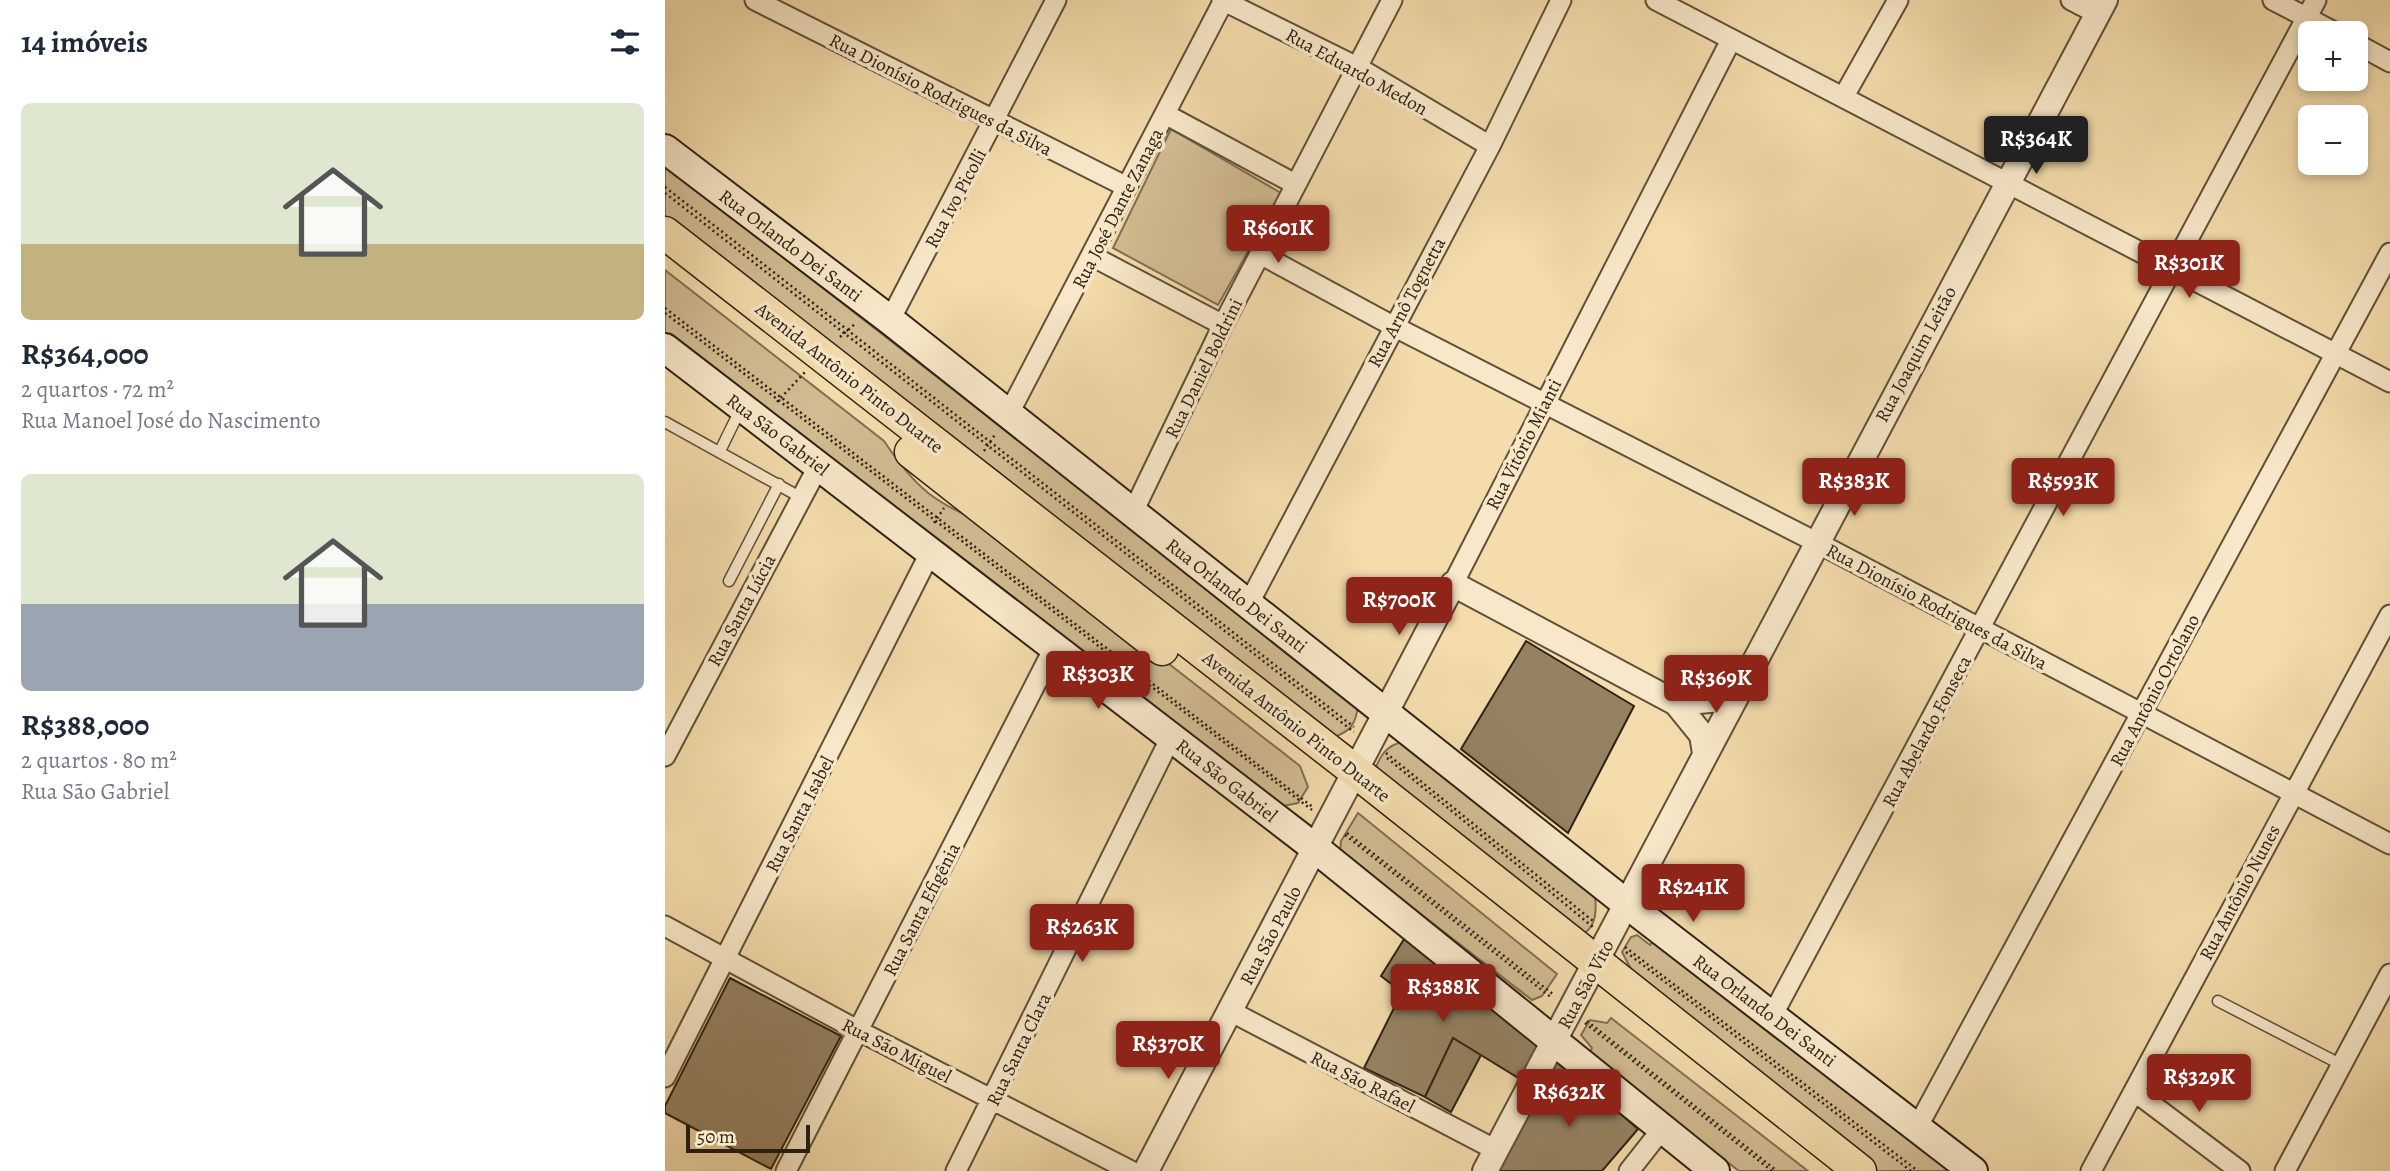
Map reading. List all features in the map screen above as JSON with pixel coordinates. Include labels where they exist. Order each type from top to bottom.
[{"type":"main road","name":"Rua Orlando Dei Santi","points":[[665,149],[890,320],[1628,905],[1973,1171]]},
{"type":"main road","name":"Avenida Antônio Pinto Duarte","points":[[665,233],[1361,761],[1591,974],[1826,1171]]},
{"type":"main road","name":"Avenida Antônio Pinto Duarte","points":[[665,261],[808,369],[1047,561],[1361,761]]},
{"type":"main road","name":"Rua São Gabriel","points":[[667,356],[742,406],[1315,848],[1715,1171]]},
{"type":"main road","name":"Avenida Antônio Pinto Duarte","points":[[1591,974],[1860,1171]]},
{"type":"street","name":"Rua Dionísio Rodrigues da Silva","points":[[755,0],[995,123],[1127,187]]},
{"type":"street","name":"Rua Ivo Picolli","points":[[890,320],[995,123],[1056,0]]},
{"type":"street","name":"Rua Eduardo Medon","points":[[1223,0],[1357,67],[1490,146]]},
{"type":"street","name":"Rua José Dante Zanaga","points":[[1008,415],[1223,0]]},
{"type":"street","name":"Rua Daniel Boldrini","points":[[1132,514],[1223,325],[1392,0]]},
{"type":"street","name":"Rua Arnô Tognetta","points":[[1249,603],[1392,326],[1490,146],[1561,0]]},
{"type":"street","points":[[1656,0],[2390,382]]},
{"type":"street","points":[[1845,96],[1898,0]]},
{"type":"street","points":[[2071,0],[2102,7]]},
{"type":"street","points":[[2273,0],[2313,21]]},
{"type":"street","name":"Rua Abelardo Fonseca","points":[[1772,1016],[2316,0]]},
{"type":"street","name":"Rua Joaquim Leitão","points":[[1741,684],[2102,7]]},
{"type":"street","name":"Rua Vitório Mianti","points":[[1315,848],[1731,40]]},
{"type":"street","points":[[2368,50],[2390,62]]},
{"type":"street","points":[[1165,114],[1295,184]]},
{"type":"street","name":"Rua Antônio Ortolano","points":[[1918,1126],[2390,253]]},
{"type":"street","name":"Rua Dionísio Rodrigues da Silva","points":[[1261,254],[1392,326],[1816,542],[2390,844]]},
{"type":"street","points":[[1092,256],[1223,325]]},
{"type":"street","name":"Rua Santa Lúcia","points":[[665,756],[819,465]]},
{"type":"street","name":"Rua Santa Isabel","points":[[665,1077],[931,551]]},
{"type":"street","points":[[1453,584],[1676,702],[1702,735],[1705,753]]},
{"type":"street","name":"Rua Antônio Nunes","points":[[2091,1171],[2292,792],[2390,615]]},
{"type":"street","name":"Rua Santa Efigênia","points":[[786,1171],[1055,646]]},
{"type":"street","points":[[1676,702],[1721,699],[1741,684]]},
{"type":"street","name":"Rua São Vito","points":[[1491,1160],[1628,905],[1741,684]]},
{"type":"street","name":"Rua Santa Clara","points":[[955,1171],[993,1100],[1171,737]]},
{"type":"street","name":"Rua São Paulo","points":[[1146,1171],[1315,848]]},
{"type":"street","name":"Rua São Miguel","points":[[665,926],[859,1031],[1131,1171]]},
{"type":"street","points":[[2285,1171],[2390,974]]},
{"type":"street","name":"Rua São Rafael","points":[[1230,1011],[1491,1160]]},
{"type":"street","points":[[2134,1091],[2240,1171]]},
{"type":"street","points":[[1629,1171],[1661,1129]]},
{"type":"lane","points":[[720,451],[742,406]]},
{"type":"lane","points":[[665,422],[800,497]]},
{"type":"lane","points":[[729,581],[779,484]]},
{"type":"lane","points":[[2218,1001],[2342,1065]]},
{"type":"path","points":[[665,187],[1361,761],[1591,974],[1777,1171]]},
{"type":"path","points":[[665,192],[1361,761]]},
{"type":"path","points":[[665,308],[1329,821]]},
{"type":"path","points":[[665,313],[1329,821],[1591,974],[1918,1171]]},
{"type":"path","points":[[1591,974],[1772,1171]]},
{"type":"path","points":[[1591,974],[1911,1171]]},
{"type":"shaded area","points":[[1171,129],[1281,193],[1218,305],[1113,248]]},
{"type":"shaded area","points":[[665,165],[1358,705],[1351,727],[1331,738],[665,223]]},
{"type":"shaded area","points":[[665,270],[884,441],[906,472],[929,494],[972,518],[991,525],[1300,766],[1308,787],[1298,803],[1283,806],[665,333]]},
{"type":"shaded area","points":[[1403,742],[1595,891],[1595,914],[1585,933],[1374,772],[1384,752]]},
{"type":"shaded area","points":[[1358,813],[1557,974],[1542,996],[1532,1000],[1340,852],[1341,841]]},
{"type":"shaded area","points":[[1637,935],[1650,945],[1654,941],[1951,1171],[1876,1171],[1631,980],[1634,975],[1622,952],[1631,937]]},
{"type":"shaded area","points":[[1611,1018],[1808,1171],[1739,1171],[1589,1054],[1592,1048],[1581,1035],[1590,1020],[1607,1023]]},
{"type":"building","points":[[1526,641],[1634,706],[1568,833],[1461,749]]},
{"type":"building","points":[[1406,936],[1545,1042],[1525,1082],[1453,1038],[1425,1097],[1364,1068],[1402,992],[1381,976]]},
{"type":"building","points":[[730,978],[841,1036],[771,1169],[665,1113],[665,1106]]},
{"type":"building","points":[[1453,1038],[1481,1055],[1451,1112],[1425,1097]]},
{"type":"building","points":[[1558,1059],[1638,1129],[1602,1171],[1499,1171]]}]
